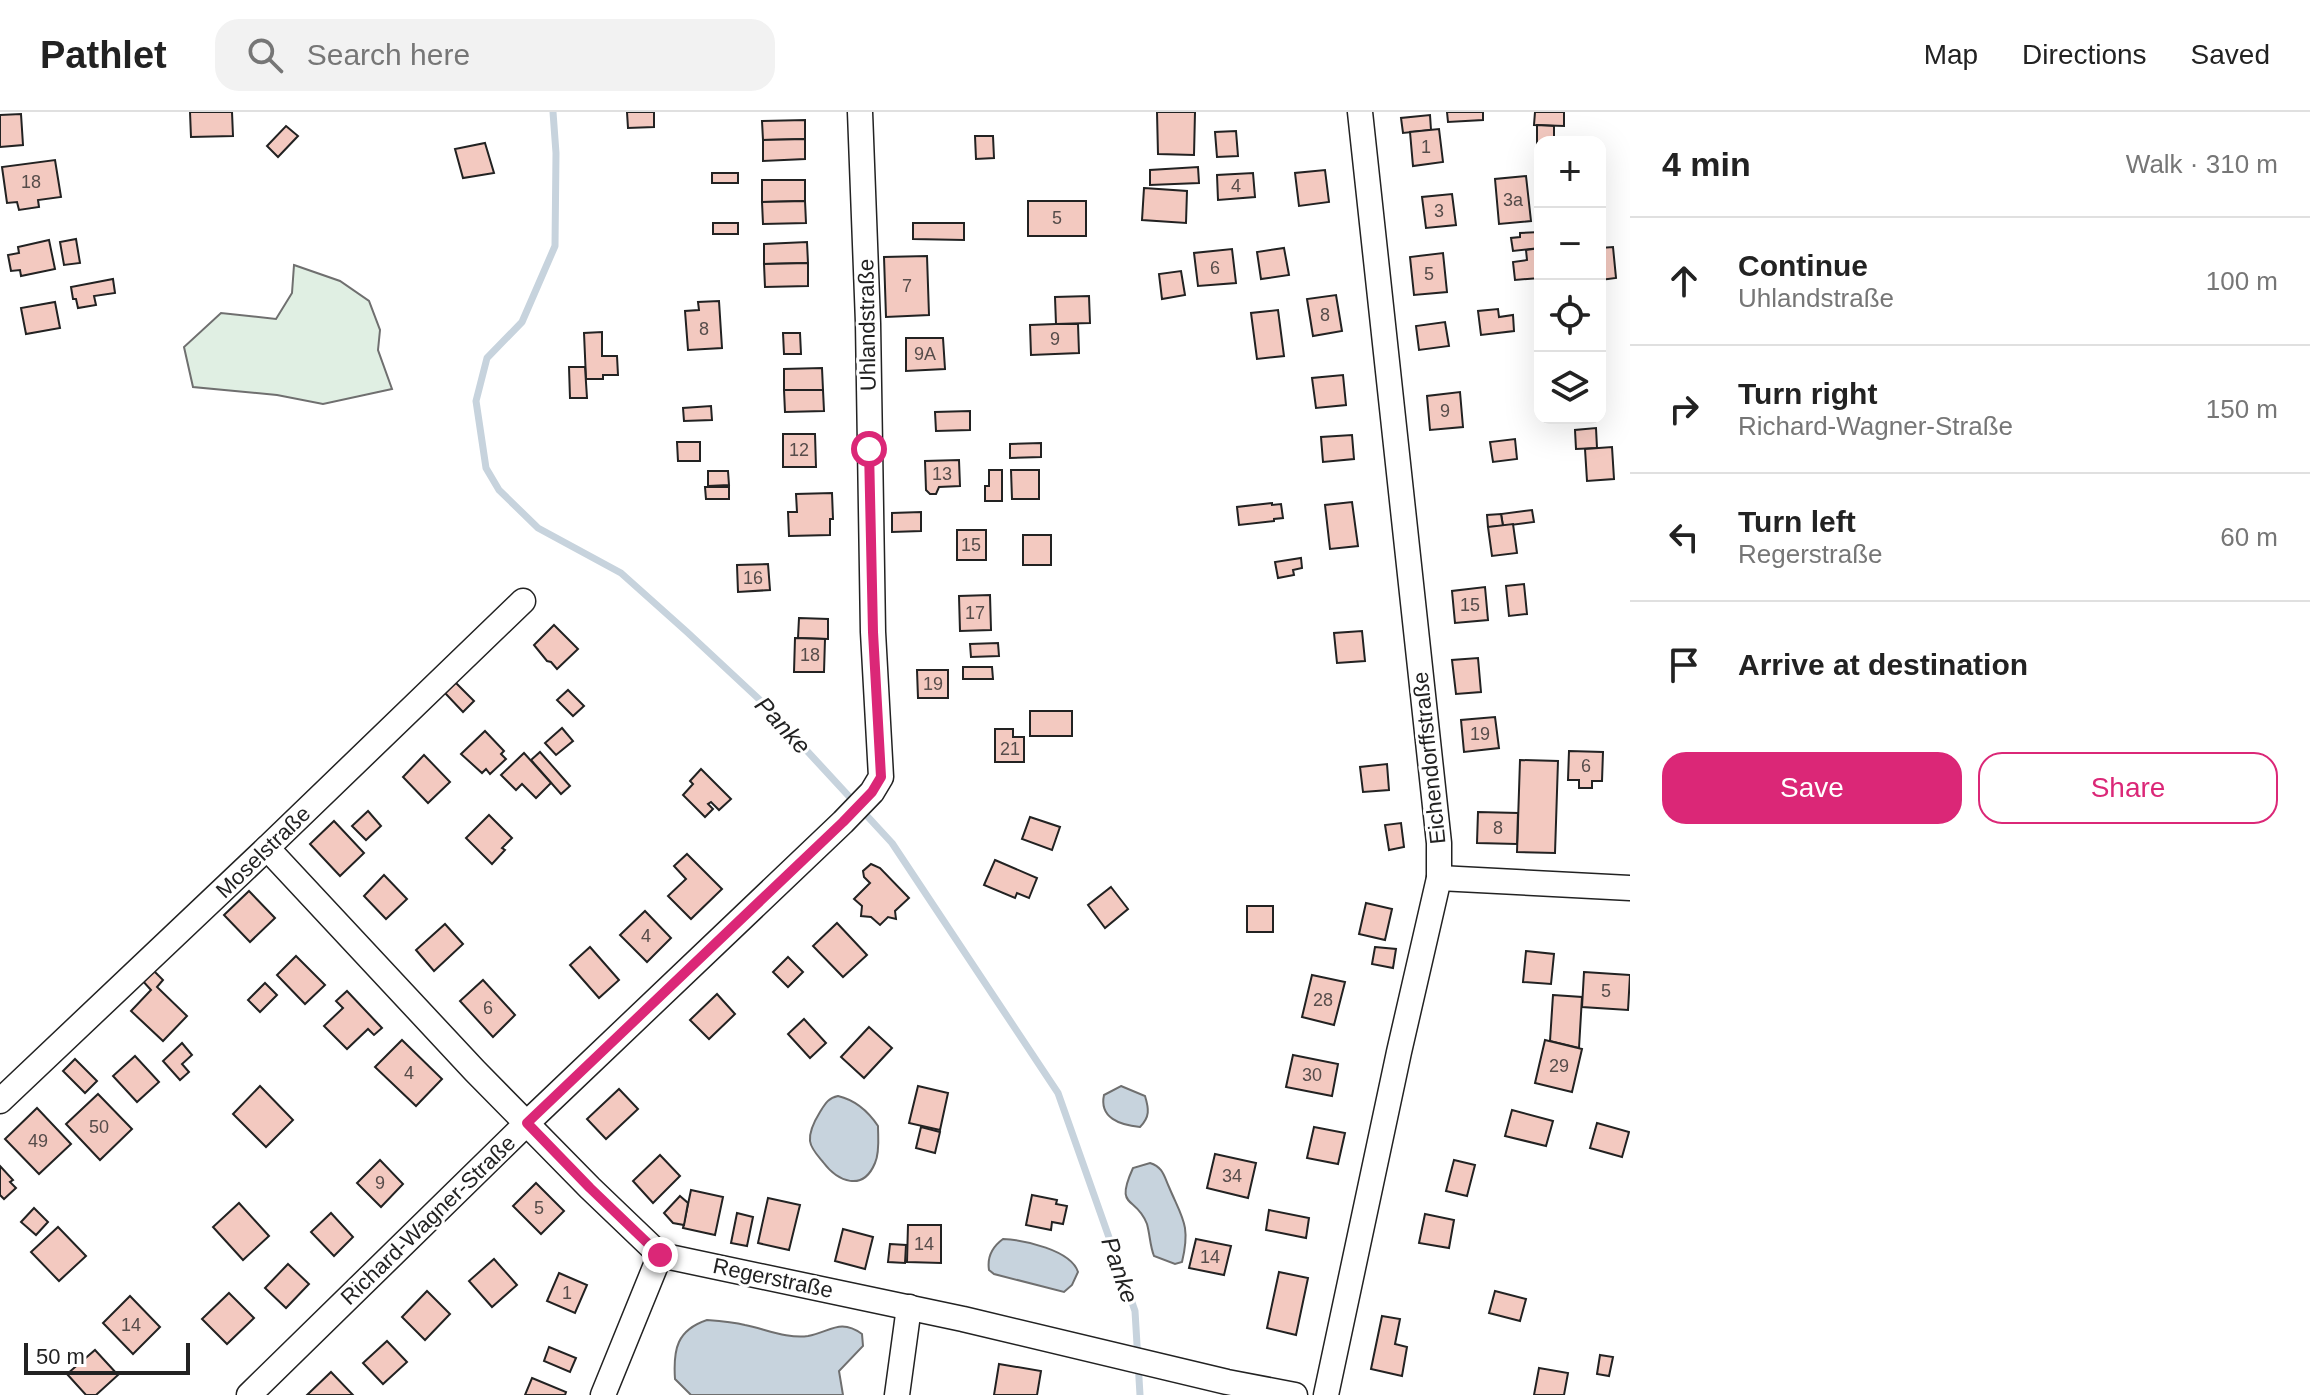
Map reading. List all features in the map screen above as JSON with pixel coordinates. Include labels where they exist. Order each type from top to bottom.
[{"type":"street","name":"Uhlandstraße","points":[[860,112],[868,323],[876,784]]},
{"type":"street","name":"Eichendorffstraße","points":[[1326,1395],[1395,1066],[1439,878],[1439,843],[1360,112]]},
{"type":"street","name":"Moselstraße","points":[[0,1101],[523,601]]},
{"type":"street","name":"Richard-Wagner-Straße","points":[[249,1395],[527,1123],[843,822],[876,784]]},
{"type":"street","points":[[267,848],[475,1071],[660,1255],[603,1395]]},
{"type":"street","points":[[1439,878],[1630,888]]},
{"type":"street","name":"Regerstraße","points":[[660,1255],[909,1307],[1227,1382],[1295,1395]]},
{"type":"street","points":[[897,1395],[909,1307]]},
{"type":"green space","points":[[294,265],[340,281],[369,301],[380,330],[378,350],[392,389],[323,404],[277,395],[193,387],[184,347],[221,313],[276,319],[292,293]]},
{"type":"shaded area","points":[[1121,1086],[1145,1096],[1148,1113],[1140,1127],[1113,1119],[1105,1109],[1104,1095]]},
{"type":"shaded area","points":[[838,1096],[861,1107],[878,1126],[875,1163],[864,1178],[857,1181],[836,1175],[811,1144],[811,1130],[818,1115],[827,1102]]},
{"type":"shaded area","points":[[1150,1163],[1162,1172],[1184,1222],[1186,1239],[1182,1262],[1175,1264],[1154,1256],[1147,1224],[1126,1197],[1133,1168]]},
{"type":"shaded area","points":[[1003,1239],[1034,1244],[1066,1258],[1078,1272],[1072,1285],[1064,1292],[994,1274],[989,1270],[990,1257]]},
{"type":"shaded area","points":[[707,1320],[800,1337],[847,1327],[862,1334],[863,1346],[839,1371],[843,1395],[691,1395],[675,1379],[676,1350],[689,1329]]},
{"type":"building","points":[[190,112],[232,112],[233,136],[191,137]]},
{"type":"building","points":[[627,112],[654,112],[654,127],[628,128]]},
{"type":"building","points":[[1157,112],[1195,112],[1194,155],[1158,154]]},
{"type":"building","points":[[1447,112],[1483,112],[1483,120],[1448,122]]},
{"type":"building","points":[[1535,112],[1564,112],[1564,126],[1534,125]]},
{"type":"building","points":[[21,114],[23,145],[0,147],[0,115]]},
{"type":"building","points":[[1430,115],[1431,130],[1403,133],[1401,118]]},
{"type":"building","points":[[805,120],[805,139],[763,140],[762,121]]},
{"type":"building","points":[[1537,125],[1554,126],[1554,136],[1537,136]]},
{"type":"building","points":[[286,126],[298,136],[278,157],[267,146]]},
{"type":"building","points":[[1439,129],[1443,162],[1413,166],[1410,132]]},
{"type":"building","points":[[1236,131],[1238,156],[1217,157],[1215,132]]},
{"type":"building","points":[[975,136],[993,136],[994,158],[976,159]]},
{"type":"building","points":[[805,139],[805,159],[763,161],[763,140]]},
{"type":"building","points":[[485,143],[494,173],[463,178],[455,149]]},
{"type":"building","points":[[55,160],[61,197],[38,200],[39,207],[19,210],[17,202],[7,203],[2,167]]},
{"type":"building","points":[[1198,167],[1199,183],[1150,185],[1150,170]]},
{"type":"building","points":[[1325,170],[1329,202],[1299,206],[1295,173]]},
{"type":"building","points":[[712,173],[738,173],[738,183],[712,183]]},
{"type":"building","points":[[1253,173],[1255,197],[1218,200],[1217,175]]},
{"type":"building","points":[[1526,176],[1531,221],[1499,224],[1495,179]]},
{"type":"building","points":[[762,180],[805,180],[805,201],[762,202]]},
{"type":"building","points":[[1144,188],[1187,191],[1186,223],[1142,220]]},
{"type":"building","points":[[1452,194],[1456,225],[1426,228],[1422,197]]},
{"type":"building","points":[[805,201],[806,223],[763,224],[762,202]]},
{"type":"building","points":[[1028,201],[1086,201],[1086,236],[1028,236]]},
{"type":"building","points":[[713,223],[738,223],[738,234],[713,234]]},
{"type":"building","points":[[913,223],[964,223],[964,240],[913,239]]},
{"type":"building","points":[[1534,232],[1534,249],[1513,251],[1511,238],[1520,237],[1520,233]]},
{"type":"building","points":[[76,239],[80,263],[64,265],[60,242]]},
{"type":"building","points":[[49,240],[55,269],[21,276],[20,270],[11,271],[8,255],[19,253],[18,247]]},
{"type":"building","points":[[807,242],[808,263],[764,264],[764,244]]},
{"type":"building","points":[[1613,247],[1616,278],[1606,279],[1606,248]]},
{"type":"building","points":[[1284,248],[1289,275],[1261,279],[1257,252]]},
{"type":"building","points":[[1232,249],[1236,283],[1198,286],[1194,253]]},
{"type":"building","points":[[1534,249],[1534,278],[1515,280],[1513,262],[1527,260],[1526,250]]},
{"type":"building","points":[[1443,253],[1447,292],[1414,295],[1410,257]]},
{"type":"building","points":[[927,256],[929,315],[886,317],[884,257]]},
{"type":"building","points":[[808,263],[808,286],[765,287],[764,264]]},
{"type":"building","points":[[1181,271],[1185,295],[1162,299],[1159,274]]},
{"type":"building","points":[[113,279],[115,293],[94,296],[96,305],[78,308],[71,287]]},
{"type":"building","points":[[1336,295],[1342,331],[1313,336],[1307,299]]},
{"type":"building","points":[[1089,296],[1090,323],[1056,324],[1055,297]]},
{"type":"building","points":[[719,301],[722,348],[688,350],[685,311],[699,310],[698,302]]},
{"type":"building","points":[[55,302],[60,328],[26,334],[21,308]]},
{"type":"building","points":[[1498,309],[1499,317],[1513,315],[1514,331],[1481,335],[1478,311]]},
{"type":"building","points":[[1278,310],[1284,356],[1257,359],[1251,313]]},
{"type":"building","points":[[1445,322],[1449,346],[1419,350],[1416,326]]},
{"type":"building","points":[[1078,324],[1079,353],[1031,355],[1030,325]]},
{"type":"building","points":[[602,332],[602,356],[617,356],[618,375],[586,379],[584,333]]},
{"type":"building","points":[[783,333],[800,333],[801,354],[784,354]]},
{"type":"building","points":[[906,338],[943,338],[945,369],[906,371]]},
{"type":"building","points":[[569,367],[585,367],[587,398],[570,398]]},
{"type":"building","points":[[822,368],[823,390],[784,390],[784,369]]},
{"type":"building","points":[[1343,375],[1346,405],[1316,408],[1312,378]]},
{"type":"building","points":[[784,390],[823,390],[824,411],[785,412]]},
{"type":"building","points":[[1460,392],[1463,427],[1430,430],[1427,396]]},
{"type":"building","points":[[711,406],[712,420],[684,421],[683,408]]},
{"type":"building","points":[[970,411],[970,430],[936,431],[935,412]]},
{"type":"building","points":[[1596,428],[1597,448],[1576,449],[1575,430]]},
{"type":"building","points":[[783,434],[815,434],[816,467],[783,467]]},
{"type":"building","points":[[1352,435],[1354,459],[1323,462],[1321,437]]},
{"type":"building","points":[[1515,439],[1517,459],[1493,462],[1490,442]]},
{"type":"building","points":[[677,442],[700,442],[700,461],[678,461]]},
{"type":"building","points":[[1041,443],[1041,457],[1010,458],[1010,444]]},
{"type":"building","points":[[1612,447],[1614,479],[1587,481],[1585,449]]},
{"type":"building","points":[[959,460],[960,486],[939,487],[936,494],[930,494],[926,490],[925,461]]},
{"type":"building","points":[[989,470],[1002,470],[1002,501],[985,501]]},
{"type":"building","points":[[1011,470],[1039,470],[1039,499],[1012,499]]},
{"type":"building","points":[[708,471],[728,471],[729,485],[708,486]]},
{"type":"building","points":[[705,487],[729,487],[729,499],[706,499]]},
{"type":"building","points":[[832,493],[830,535],[789,536],[788,512],[797,512],[796,494]]},
{"type":"building","points":[[1352,502],[1358,546],[1330,549],[1325,505]]},
{"type":"building","points":[[1281,504],[1283,518],[1239,525],[1237,507]]},
{"type":"building","points":[[1532,510],[1534,522],[1503,526],[1501,514]]},
{"type":"building","points":[[921,512],[921,531],[892,532],[892,513]]},
{"type":"building","points":[[1501,514],[1503,526],[1488,527],[1487,515]]},
{"type":"building","points":[[1513,524],[1517,553],[1492,556],[1488,527]]},
{"type":"building","points":[[957,530],[986,530],[986,560],[957,560]]},
{"type":"building","points":[[1023,535],[1051,535],[1051,565],[1023,565]]},
{"type":"building","points":[[1301,558],[1302,568],[1293,570],[1294,575],[1278,578],[1275,562]]},
{"type":"building","points":[[768,564],[770,590],[738,592],[737,565]]},
{"type":"building","points":[[1524,584],[1527,614],[1509,616],[1506,586]]},
{"type":"building","points":[[1485,587],[1488,620],[1455,623],[1452,591]]},
{"type":"building","points":[[990,595],[991,630],[960,631],[959,596]]},
{"type":"building","points":[[799,618],[828,619],[828,639],[798,638]]},
{"type":"building","points":[[554,625],[578,649],[557,669],[534,645]]},
{"type":"building","points":[[1362,631],[1365,661],[1337,663],[1334,633]]},
{"type":"building","points":[[795,638],[825,639],[824,672],[794,672]]},
{"type":"building","points":[[998,643],[999,656],[971,657],[970,644]]},
{"type":"building","points":[[1478,658],[1481,692],[1456,694],[1452,660]]},
{"type":"building","points":[[963,667],[992,667],[993,679],[963,679]]},
{"type":"building","points":[[917,670],[948,670],[948,698],[918,698]]},
{"type":"building","points":[[455,682],[474,701],[463,712],[445,693]]},
{"type":"building","points":[[568,690],[584,706],[573,716],[557,700]]},
{"type":"building","points":[[1030,711],[1072,711],[1072,736],[1030,736]]},
{"type":"building","points":[[1495,717],[1499,748],[1464,752],[1461,720]]},
{"type":"building","points":[[562,728],[573,741],[556,755],[545,743]]},
{"type":"building","points":[[995,729],[1013,729],[1013,737],[1024,737],[1024,762],[995,762]]},
{"type":"building","points":[[485,731],[504,751],[501,754],[506,759],[490,774],[486,769],[482,773],[461,754]]},
{"type":"building","points":[[1569,751],[1603,752],[1602,781],[1592,781],[1592,788],[1579,788],[1579,780],[1568,780]]},
{"type":"building","points":[[540,752],[570,786],[561,794],[531,760]]},
{"type":"building","points":[[524,753],[551,783],[536,798],[522,784],[516,790],[501,775]]},
{"type":"building","points":[[424,755],[450,782],[428,803],[403,777]]},
{"type":"building","points":[[1520,760],[1558,761],[1555,853],[1517,852]]},
{"type":"building","points":[[1387,764],[1389,790],[1363,792],[1360,767]]},
{"type":"building","points":[[701,769],[731,799],[719,810],[711,802],[708,804],[713,809],[705,817],[683,795]]},
{"type":"building","points":[[368,811],[381,826],[366,840],[352,826]]},
{"type":"building","points":[[1478,812],[1518,813],[1517,844],[1477,843]]},
{"type":"building","points":[[489,815],[512,838],[492,864],[466,838]]},
{"type":"building","points":[[1030,817],[1060,827],[1052,850],[1022,839]]},
{"type":"building","points":[[334,821],[364,853],[340,876],[310,844]]},
{"type":"building","points":[[1401,823],[1404,847],[1389,850],[1385,825]]},
{"type":"building","points":[[687,854],[722,889],[691,919],[668,896],[686,879],[674,866]]},
{"type":"building","points":[[995,860],[1037,878],[1029,898],[1017,893],[1015,898],[984,885]]},
{"type":"building","points":[[871,864],[880,868],[909,898],[895,911],[896,919],[888,917],[880,925],[871,917],[861,916],[862,906],[854,899],[870,883],[863,871]]},
{"type":"building","points":[[384,875],[407,899],[386,919],[364,896]]},
{"type":"building","points":[[1111,887],[1128,909],[1105,928],[1088,905]]},
{"type":"building","points":[[249,891],[275,918],[250,942],[224,915]]},
{"type":"building","points":[[1366,903],[1392,909],[1385,940],[1359,934]]},
{"type":"building","points":[[1247,906],[1273,906],[1273,932],[1247,932]]},
{"type":"building","points":[[645,911],[671,938],[647,962],[620,935]]},
{"type":"building","points":[[837,923],[867,955],[843,977],[813,946]]},
{"type":"building","points":[[445,924],[463,944],[434,971],[416,950]]},
{"type":"building","points":[[590,947],[619,980],[599,998],[570,965]]},
{"type":"building","points":[[1375,947],[1396,949],[1393,968],[1372,964]]},
{"type":"building","points":[[1526,951],[1554,954],[1551,984],[1523,982]]},
{"type":"building","points":[[296,956],[325,985],[305,1004],[277,975]]},
{"type":"building","points":[[788,957],[803,972],[788,987],[773,972]]},
{"type":"building","points":[[151,968],[163,980],[157,987],[187,1016],[163,1041],[131,1011],[151,990],[141,979]]},
{"type":"building","points":[[1584,972],[1630,975],[1628,1010],[1582,1007]]},
{"type":"building","points":[[1312,975],[1345,982],[1334,1025],[1302,1017]]},
{"type":"building","points":[[483,980],[515,1015],[493,1037],[460,1001]]},
{"type":"building","points":[[265,983],[277,995],[260,1012],[248,1000]]},
{"type":"building","points":[[347,991],[382,1028],[374,1035],[368,1029],[347,1049],[324,1026],[343,1008],[336,1001]]},
{"type":"building","points":[[717,994],[735,1014],[709,1039],[690,1020]]},
{"type":"building","points":[[1553,995],[1582,997],[1579,1048],[1550,1041]]},
{"type":"building","points":[[804,1019],[826,1043],[810,1058],[788,1034]]},
{"type":"building","points":[[869,1027],[892,1048],[864,1078],[841,1057]]},
{"type":"building","points":[[402,1040],[442,1079],[416,1106],[375,1067]]},
{"type":"building","points":[[1545,1040],[1582,1049],[1572,1092],[1535,1083]]},
{"type":"building","points":[[182,1043],[192,1055],[182,1064],[189,1072],[180,1080],[163,1061]]},
{"type":"building","points":[[1293,1055],[1338,1064],[1332,1096],[1286,1087]]},
{"type":"building","points":[[135,1056],[159,1082],[137,1102],[113,1076]]},
{"type":"building","points":[[75,1059],[97,1081],[85,1093],[63,1071]]},
{"type":"building","points":[[260,1086],[293,1120],[266,1147],[233,1114]]},
{"type":"building","points":[[918,1086],[948,1093],[940,1130],[909,1123]]},
{"type":"building","points":[[619,1089],[638,1109],[606,1139],[587,1119]]},
{"type":"building","points":[[98,1094],[132,1129],[100,1160],[66,1124]]},
{"type":"building","points":[[37,1108],[71,1144],[39,1174],[5,1139]]},
{"type":"building","points":[[1512,1110],[1553,1121],[1546,1146],[1505,1136]]},
{"type":"building","points":[[1597,1123],[1629,1132],[1622,1157],[1590,1148]]},
{"type":"building","points":[[921,1127],[940,1132],[935,1153],[916,1148]]},
{"type":"building","points":[[1314,1127],[1345,1133],[1338,1164],[1307,1158]]},
{"type":"building","points":[[1215,1154],[1256,1163],[1248,1198],[1207,1188]]},
{"type":"building","points":[[660,1155],[680,1176],[653,1203],[633,1181]]},
{"type":"building","points":[[380,1160],[403,1184],[381,1207],[357,1183]]},
{"type":"building","points":[[1454,1160],[1475,1165],[1467,1196],[1446,1191]]},
{"type":"building","points":[[0,1166],[16,1188],[4,1199],[0,1195]]},
{"type":"building","points":[[536,1183],[564,1211],[541,1234],[513,1206]]},
{"type":"building","points":[[691,1190],[723,1197],[715,1235],[683,1228]]},
{"type":"building","points":[[1032,1195],[1057,1200],[1056,1204],[1067,1206],[1063,1224],[1052,1222],[1051,1230],[1026,1225]]},
{"type":"building","points":[[680,1196],[688,1203],[684,1225],[673,1223],[664,1213]]},
{"type":"building","points":[[768,1198],[800,1205],[789,1250],[758,1243]]},
{"type":"building","points":[[239,1203],[269,1236],[243,1260],[213,1227]]},
{"type":"building","points":[[34,1208],[48,1222],[36,1235],[21,1222]]},
{"type":"building","points":[[1269,1210],[1309,1218],[1306,1238],[1266,1230]]},
{"type":"building","points":[[331,1213],[353,1237],[334,1256],[311,1232]]},
{"type":"building","points":[[737,1213],[753,1217],[747,1246],[731,1243]]},
{"type":"building","points":[[1425,1214],[1454,1220],[1449,1248],[1419,1243]]},
{"type":"building","points":[[908,1225],[941,1225],[941,1263],[907,1262]]},
{"type":"building","points":[[58,1227],[86,1256],[59,1281],[31,1252]]},
{"type":"building","points":[[843,1229],[873,1237],[865,1269],[835,1261]]},
{"type":"building","points":[[1196,1239],[1231,1246],[1224,1275],[1189,1268]]},
{"type":"building","points":[[890,1244],[906,1245],[905,1263],[888,1262]]},
{"type":"building","points":[[494,1259],[517,1285],[492,1307],[469,1281]]},
{"type":"building","points":[[288,1264],[309,1284],[286,1308],[265,1288]]},
{"type":"building","points":[[1279,1272],[1308,1278],[1296,1335],[1267,1328]]},
{"type":"building","points":[[559,1273],[587,1285],[575,1313],[547,1301]]},
{"type":"building","points":[[427,1291],[450,1314],[425,1340],[402,1317]]},
{"type":"building","points":[[1495,1291],[1526,1299],[1520,1321],[1489,1313]]},
{"type":"building","points":[[229,1293],[254,1318],[227,1344],[202,1319]]},
{"type":"building","points":[[130,1296],[160,1327],[133,1354],[103,1323]]},
{"type":"building","points":[[1382,1316],[1400,1319],[1395,1344],[1407,1347],[1402,1376],[1371,1369]]},
{"type":"building","points":[[387,1341],[407,1362],[383,1384],[363,1363]]},
{"type":"building","points":[[549,1347],[576,1358],[570,1372],[544,1361]]},
{"type":"building","points":[[95,1350],[118,1375],[96,1395],[86,1395],[67,1374]]},
{"type":"building","points":[[1600,1355],[1613,1357],[1609,1376],[1597,1374]]},
{"type":"building","points":[[999,1364],[1041,1371],[1037,1395],[994,1395]]},
{"type":"building","points":[[1539,1368],[1568,1373],[1564,1395],[1534,1395]]},
{"type":"building","points":[[331,1372],[353,1395],[307,1395]]},
{"type":"building","points":[[532,1378],[566,1392],[565,1395],[525,1395]]},
{"type":"waterway","name":"Panke","points":[[553,112],[555,246],[522,322],[487,358],[476,401],[486,468],[499,490],[538,528],[621,573],[687,632],[761,701],[892,843],[1058,1093],[1135,1311],[1140,1395]]},
{"type":"route","points":[[660,1255],[527,1123],[843,822],[872,792],[881,777],[873,632],[869,449]]}]
